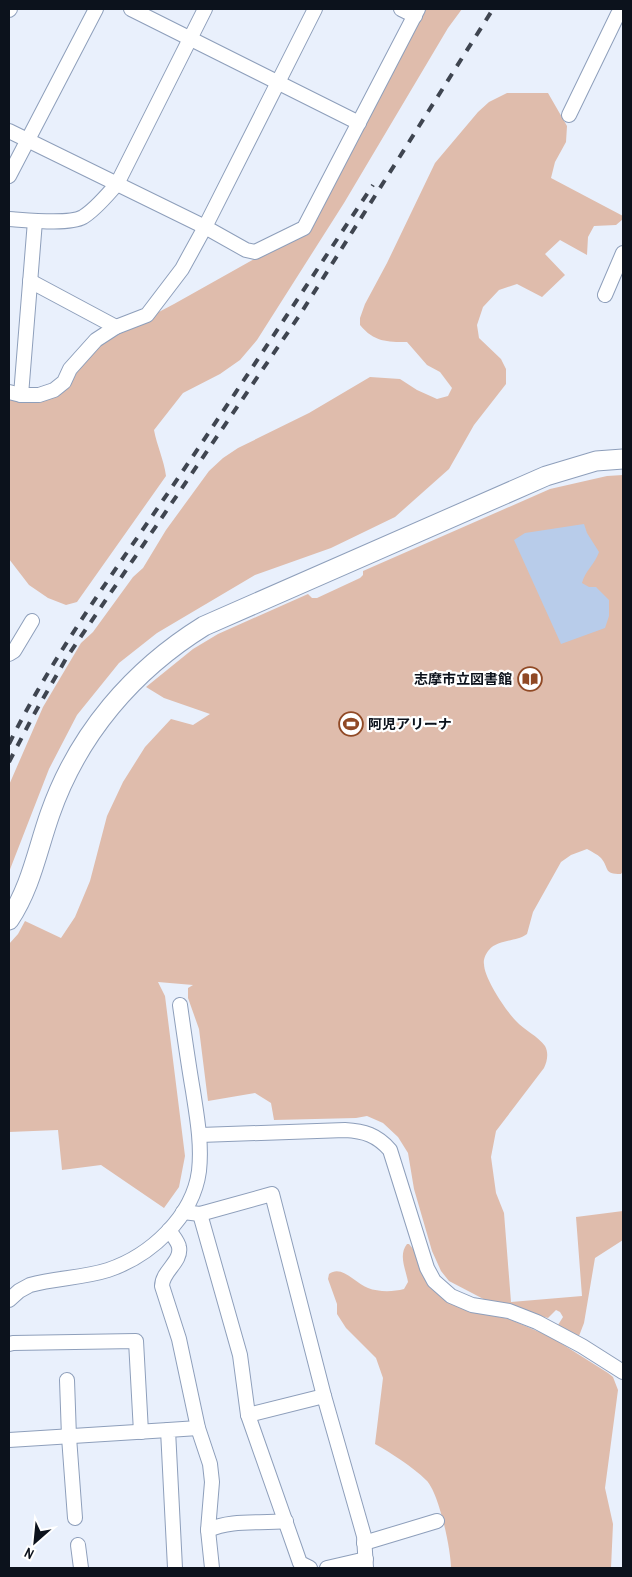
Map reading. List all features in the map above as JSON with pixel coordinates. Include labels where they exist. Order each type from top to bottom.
[{"type":"street","points":[[9,176],[96,9]]},
{"type":"street","points":[[130,9],[359,123]]},
{"type":"street","points":[[9,219],[62,222],[82,218],[117,184],[205,9]]},
{"type":"street","points":[[35,221],[30,281],[15,393],[39,396],[54,390],[64,382],[70,369],[96,340],[116,327],[147,315],[182,269],[315,9]]},
{"type":"street","points":[[9,131],[205,227],[246,250],[255,252],[304,228],[416,12],[401,9]]},
{"type":"street","points":[[569,115],[619,13]]},
{"type":"street","points":[[605,295],[623,253]]},
{"type":"street","points":[[30,281],[116,327]]},
{"type":"street","points":[[9,920],[29,883],[50,814],[63,783],[79,753],[98,721],[112,703],[162,654],[204,626],[546,476],[596,461],[623,458]]},
{"type":"street","points":[[9,654],[14,651],[32,621]]},
{"type":"street","points":[[9,1300],[19,1290],[30,1285],[107,1270],[128,1261],[147,1250],[169,1230],[183,1212],[199,1172],[200,1135],[180,1004]]},
{"type":"street","points":[[200,1135],[359,1130],[382,1141],[390,1150],[427,1268],[434,1281],[451,1296],[472,1305],[509,1311],[537,1322],[582,1346],[623,1372]]},
{"type":"street","points":[[183,1212],[200,1214],[272,1194],[324,1396],[364,1536],[366,1564],[327,1568]]},
{"type":"street","points":[[200,1214],[240,1355],[248,1415],[300,1563],[310,1568]]},
{"type":"street","points":[[169,1230],[179,1245],[179,1253],[163,1277],[162,1286],[179,1339],[198,1428],[210,1464],[212,1482],[208,1530],[212,1568]]},
{"type":"street","points":[[9,1344],[13,1342],[136,1340],[141,1432]]},
{"type":"street","points":[[67,1380],[75,1518]]},
{"type":"street","points":[[248,1415],[324,1396]]},
{"type":"street","points":[[9,1440],[198,1428]]},
{"type":"street","points":[[168,1430],[175,1568]]},
{"type":"street","points":[[208,1530],[218,1525],[286,1521]]},
{"type":"street","points":[[364,1543],[437,1521]]},
{"type":"street","points":[[78,1546],[81,1568]]},
{"type":"shaded area","points":[[426,9],[462,9],[448,28],[344,203],[257,340],[240,360],[220,374],[183,393],[154,430],[166,476],[77,602],[66,605],[48,598],[29,585],[9,559],[9,395],[70,385],[80,366],[102,342],[288,240],[301,238],[325,203]]},
{"type":"shaded area","points":[[507,93],[548,93],[567,126],[566,142],[555,162],[551,178],[623,216],[623,219],[616,225],[594,226],[588,237],[587,255],[560,240],[545,254],[565,275],[542,297],[517,284],[499,290],[483,307],[477,325],[479,338],[501,359],[506,369],[506,384],[474,425],[449,469],[395,517],[331,548],[255,575],[157,633],[119,663],[77,715],[49,769],[9,872],[9,785],[43,707],[81,643],[93,632],[133,577],[143,568],[166,530],[209,471],[238,448],[309,413],[370,377],[400,379],[417,390],[437,399],[448,396],[452,388],[440,372],[427,365],[407,342],[381,340],[370,335],[360,325],[360,318],[365,304],[435,163],[478,112],[489,102]]},
{"type":"shaded area","points":[[623,475],[623,871],[621,874],[609,872],[601,858],[587,849],[571,855],[561,862],[533,912],[527,934],[493,946],[484,959],[485,970],[491,986],[501,1002],[519,1024],[542,1042],[547,1054],[544,1068],[496,1131],[491,1157],[496,1193],[504,1213],[511,1302],[582,1296],[576,1217],[623,1211],[623,1240],[595,1258],[584,1323],[579,1336],[558,1325],[563,1317],[556,1310],[548,1318],[493,1304],[449,1281],[441,1271],[432,1251],[414,1189],[408,1153],[398,1137],[383,1123],[367,1116],[356,1118],[274,1120],[271,1103],[255,1093],[208,1101],[199,1029],[188,998],[188,988],[193,985],[158,982],[165,996],[185,1156],[179,1187],[164,1208],[101,1165],[62,1170],[58,1130],[9,1132],[9,944],[18,934],[25,921],[61,938],[75,917],[90,881],[107,816],[123,782],[145,747],[171,719],[193,725],[210,714],[164,698],[146,687],[193,649],[218,634],[308,594],[312,598],[317,598],[360,578],[363,575],[363,571],[550,489],[607,476]]},
{"type":"shaded area","points":[[407,1244],[414,1250],[426,1279],[438,1294],[446,1300],[472,1312],[509,1319],[551,1337],[613,1377],[618,1390],[605,1488],[613,1524],[611,1568],[451,1568],[449,1548],[440,1508],[431,1486],[415,1470],[375,1444],[383,1378],[376,1358],[346,1328],[337,1314],[337,1304],[328,1279],[329,1274],[339,1271],[363,1286],[372,1289],[395,1291],[404,1289],[408,1282],[403,1258],[404,1248]]},
{"type":"water","points":[[584,524],[587,533],[599,552],[582,583],[589,587],[596,587],[609,600],[609,616],[605,628],[561,644],[514,540],[525,533]]},
{"type":"railway","points":[[9,762],[67,657],[301,313],[493,9]]},
{"type":"railway","points":[[9,744],[45,677],[65,645],[223,412],[373,185]]},
{"type":"place","name":"志摩市立図書館","points":[[530,679]]},
{"type":"place","name":"阿児アリーナ","points":[[351,724]]}]
